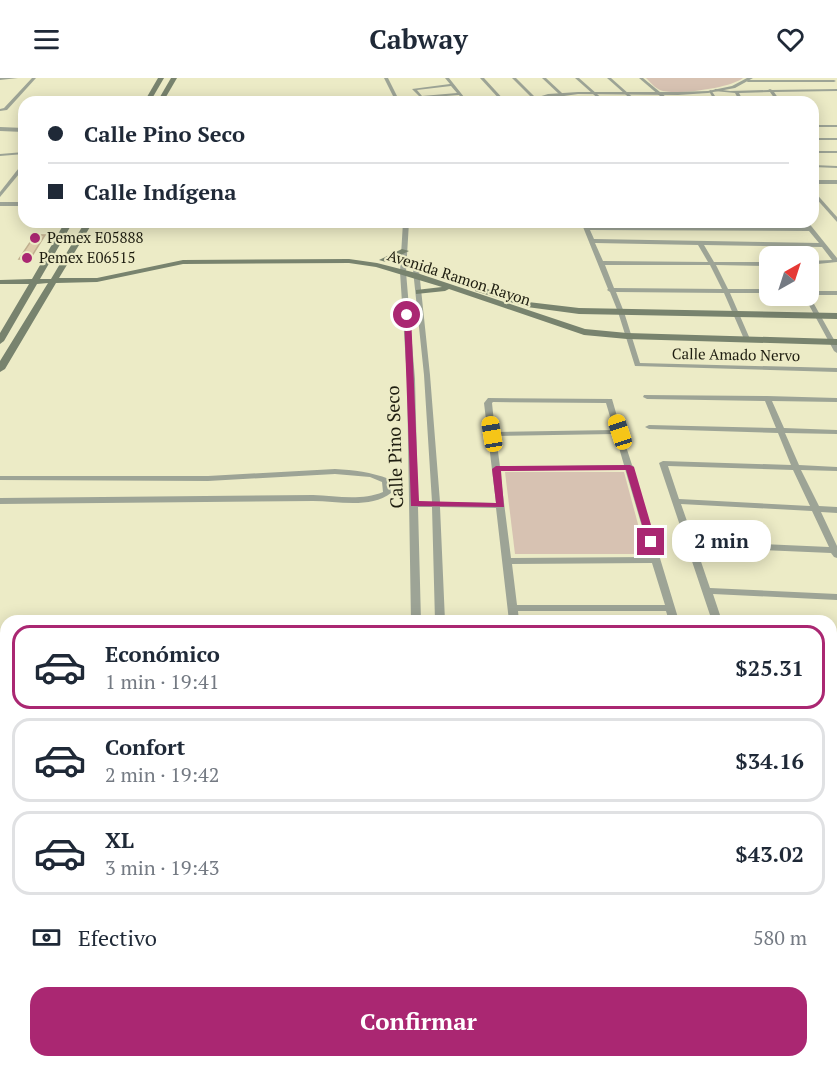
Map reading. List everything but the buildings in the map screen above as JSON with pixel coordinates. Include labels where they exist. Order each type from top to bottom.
[{"type":"main road","points":[[150,96],[161,78]]},
{"type":"main road","points":[[164,96],[174,78]]},
{"type":"main road","points":[[0,341],[66,228]]},
{"type":"main road","points":[[0,369],[85,228]]},
{"type":"main road","points":[[383,260],[405,251]]},
{"type":"main road","name":"Avenida Ramon Rayon","points":[[87,278],[154,261],[184,257],[348,256],[383,260],[403,269]]},
{"type":"main road","name":"Avenida Ramon Rayon","points":[[0,276],[38,279],[87,278],[120,276],[160,266],[195,262],[349,261],[403,269],[538,306],[579,311],[837,316]]},
{"type":"main road","points":[[62,266],[87,278]]},
{"type":"main road","name":"Avenida Ramon Rayon","points":[[417,273],[455,289],[584,332],[627,336],[835,342]]},
{"type":"main road","points":[[42,299],[87,278]]},
{"type":"main road","name":"Avenida Ramon Rayon","points":[[0,282],[38,279]]},
{"type":"main road","points":[[419,292],[455,289]]},
{"type":"street","points":[[0,79],[16,78]]},
{"type":"street","points":[[0,110],[5,109],[34,78]]},
{"type":"street","points":[[386,78],[395,96]]},
{"type":"street","points":[[447,78],[460,94]]},
{"type":"street","points":[[482,78],[498,96]]},
{"type":"street","points":[[514,78],[532,96]]},
{"type":"street","points":[[544,78],[561,94]]},
{"type":"street","points":[[577,78],[597,96]]},
{"type":"street","points":[[609,78],[630,96]]},
{"type":"street","points":[[641,78],[662,96]]},
{"type":"street","points":[[713,90],[750,79],[834,81]]},
{"type":"street","points":[[420,96],[414,89],[452,85]]},
{"type":"street","points":[[713,90],[715,96]]},
{"type":"street","points":[[770,90],[774,96]]},
{"type":"street","points":[[548,96],[592,92],[837,90]]},
{"type":"street","points":[[735,92],[738,96]]},
{"type":"street","points":[[434,96],[460,94]]},
{"type":"street","points":[[819,126],[837,126]]},
{"type":"street","points":[[0,129],[18,130]]},
{"type":"street","points":[[819,139],[837,139]]},
{"type":"street","points":[[819,152],[837,152]]},
{"type":"street","points":[[0,156],[18,154]]},
{"type":"street","points":[[819,166],[837,167]]},
{"type":"street","points":[[0,195],[18,172]]},
{"type":"street","points":[[819,182],[837,182]]},
{"type":"street","points":[[819,199],[837,220]]},
{"type":"street","points":[[0,204],[18,204]]},
{"type":"street","name":"Calle Pino Seco","points":[[406,228],[403,269],[411,379],[416,615]]},
{"type":"street","points":[[587,228],[610,290],[621,312],[627,336]]},
{"type":"street","points":[[754,228],[810,229],[823,245],[833,252],[836,261],[819,263]]},
{"type":"street","points":[[592,241],[823,245]]},
{"type":"street","points":[[700,244],[726,290],[747,339]]},
{"type":"street","points":[[600,263],[759,264]]},
{"type":"street","name":"Calle Pino Seco","points":[[417,273],[436,505],[440,615]]},
{"type":"street","points":[[610,290],[759,291]]},
{"type":"street","points":[[819,294],[837,293]]},
{"type":"street","points":[[814,306],[835,342],[837,351]]},
{"type":"street","name":"Calle Amado Nervo","points":[[627,336],[635,364],[644,367],[837,370]]},
{"type":"street","points":[[647,397],[837,400]]},
{"type":"street","points":[[692,544],[836,552],[767,398]]},
{"type":"street","points":[[513,615],[489,401],[608,400],[620,432],[673,615]]},
{"type":"street","points":[[649,427],[837,432]]},
{"type":"street","points":[[492,434],[620,432]]},
{"type":"street","points":[[715,615],[663,463],[837,469]]},
{"type":"street","points":[[496,469],[630,467]]},
{"type":"street","points":[[0,478],[236,478],[285,473],[362,473],[376,475],[386,481],[388,487],[387,493],[360,500],[313,498],[0,501]]},
{"type":"street","points":[[676,501],[837,510]]},
{"type":"street","points":[[415,504],[500,506]]},
{"type":"street","points":[[507,561],[657,560]]},
{"type":"street","points":[[706,591],[837,597]]},
{"type":"street","points":[[512,608],[671,608]]},
{"type":"shaded area","points":[[646,78],[743,78],[715,88],[667,92],[654,86]]},
{"type":"shaded area","points":[[505,472],[624,472],[646,554],[515,554]]},
{"type":"place","name":"Pemex E05888","points":[[35,238]]},
{"type":"place","name":"Pemex E06515","points":[[27,258]]},
{"type":"route","points":[[407,315],[415,504],[500,506],[496,469],[630,467],[651,542]]}]
